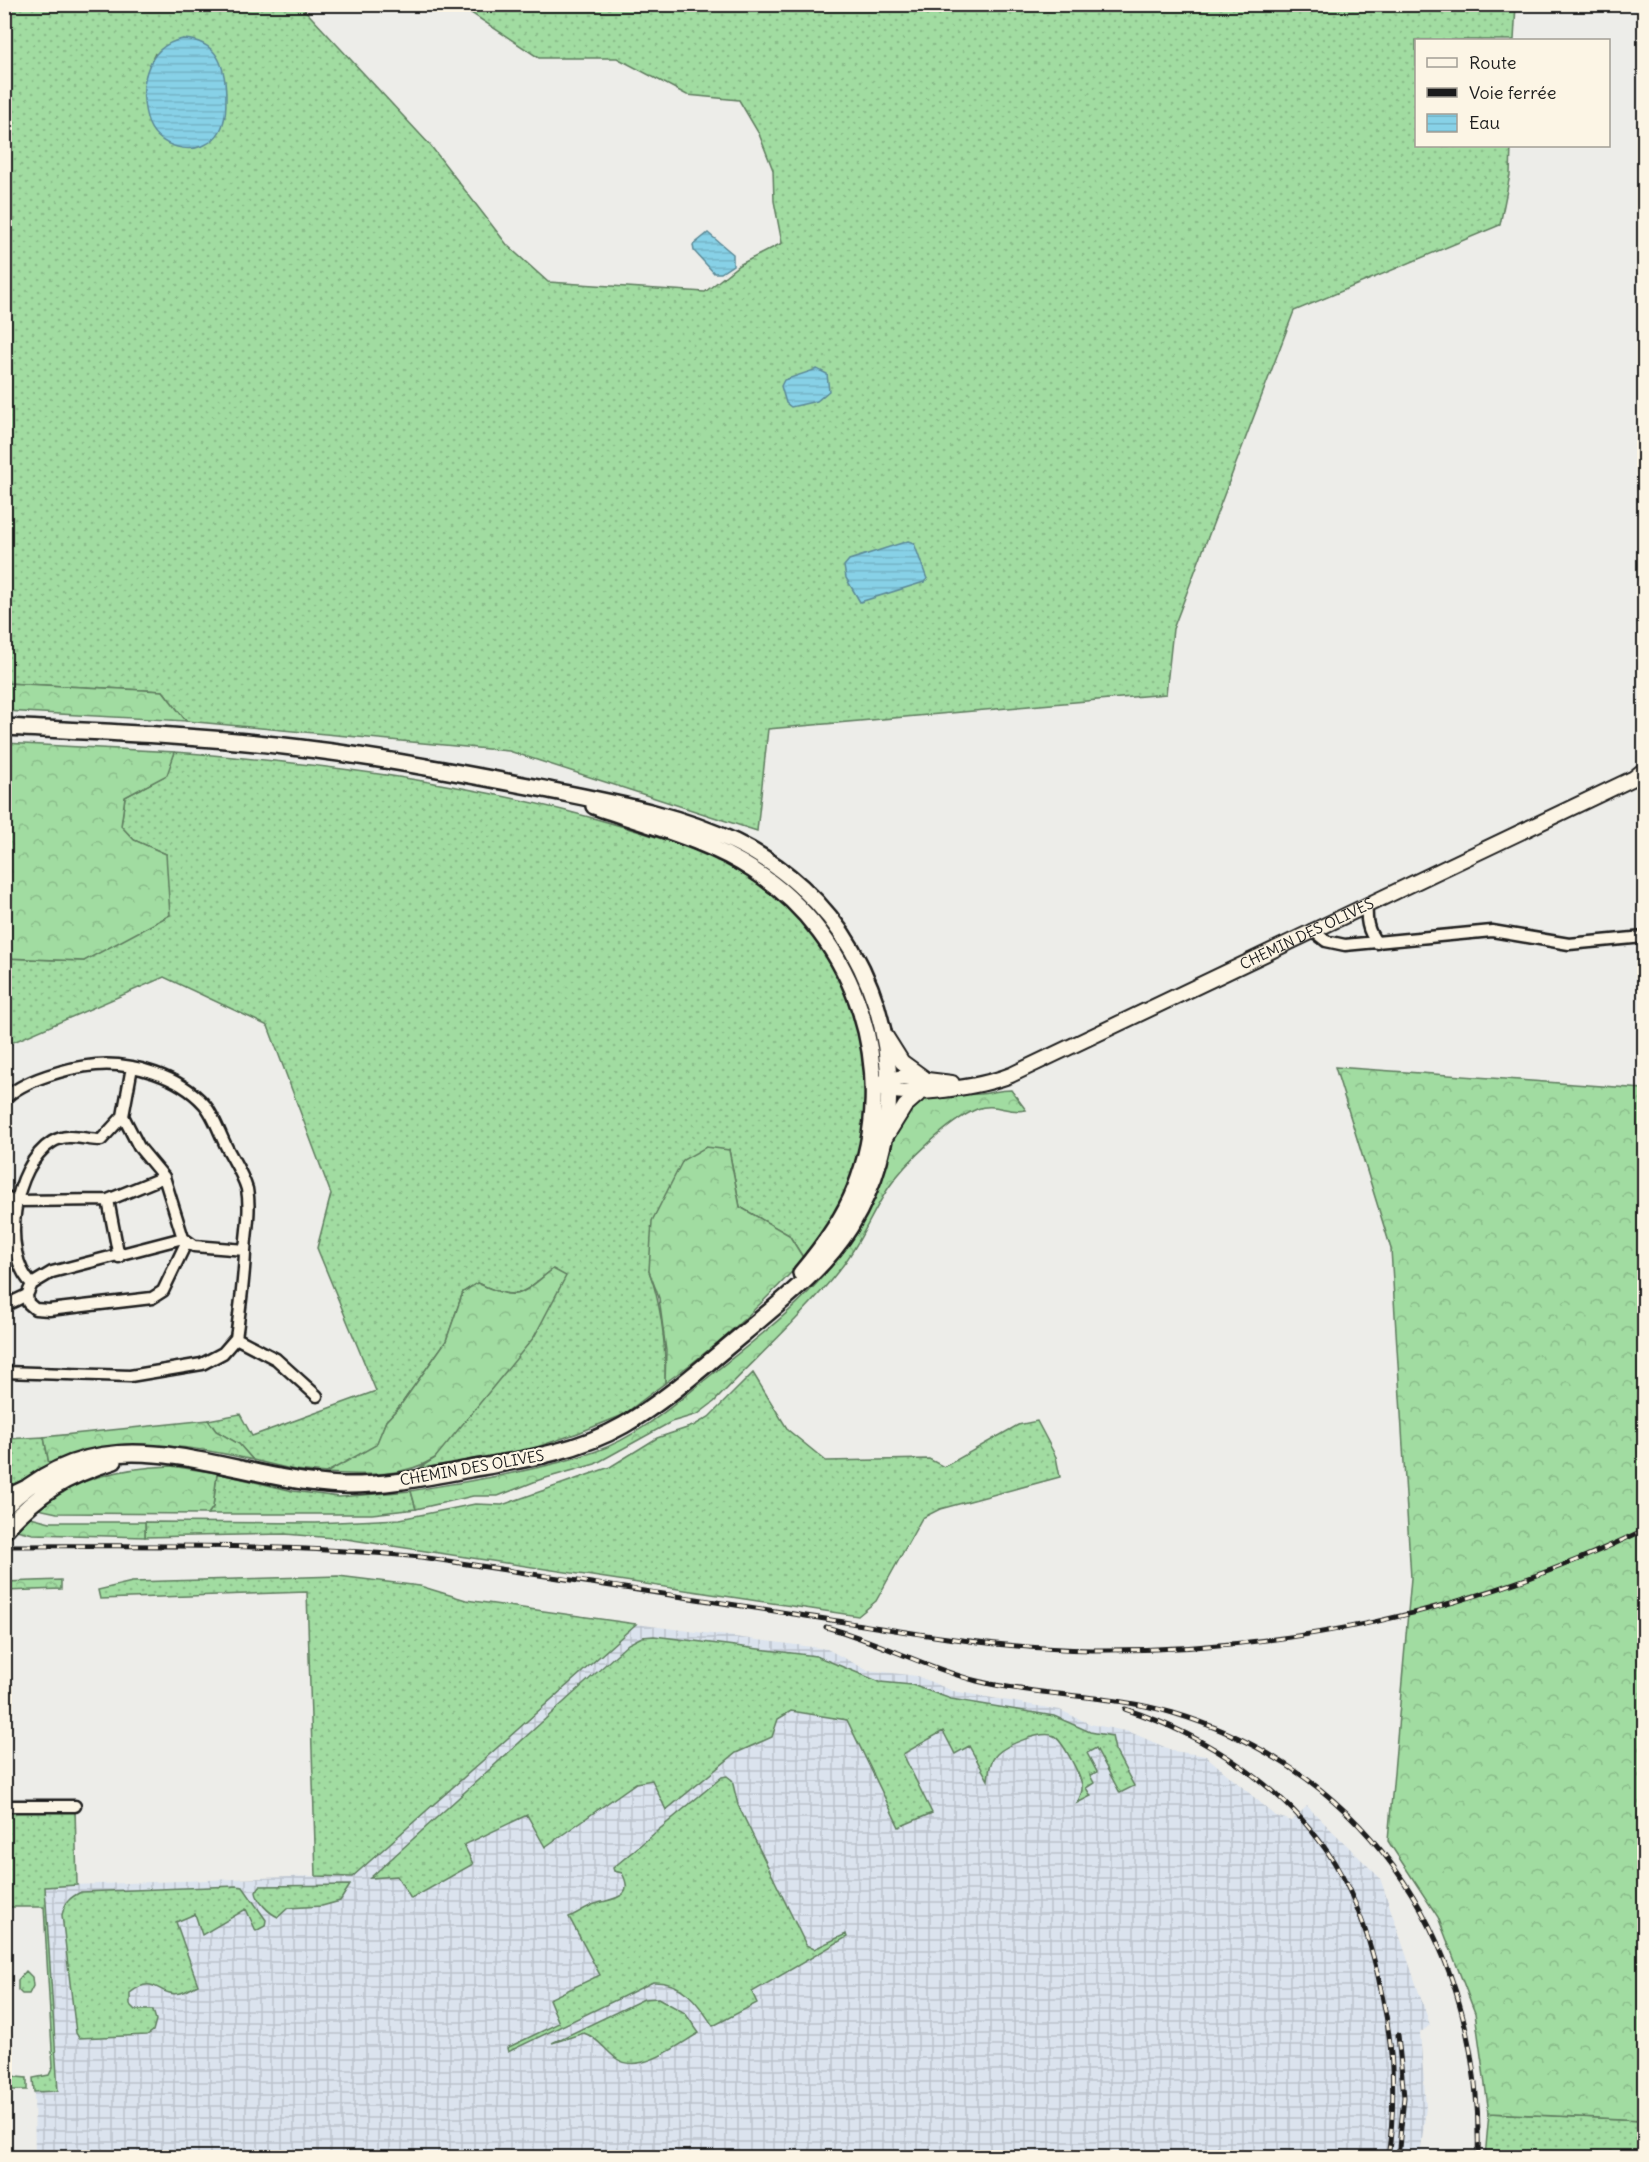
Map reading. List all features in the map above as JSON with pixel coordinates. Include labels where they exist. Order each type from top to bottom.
[{"type":"main road","points":[[4,727],[277,745],[426,766],[632,805],[691,824],[737,843],[769,862],[816,901],[847,942],[876,1001],[883,1032],[890,1085]]},
{"type":"main road","points":[[552,791],[726,855],[753,870],[805,911],[842,964],[855,992],[869,1045],[874,1086]]},
{"type":"main road","name":"CHEMIN DES OLIVES","points":[[4,1508],[44,1476],[89,1458],[140,1453],[193,1457],[299,1480],[348,1485],[409,1480],[521,1460],[573,1447],[621,1426],[673,1392],[764,1316],[826,1260],[844,1237],[860,1210],[884,1140],[890,1085]]},
{"type":"main road","name":"CHEMIN DES OLIVES","points":[[764,1316],[820,1250],[854,1191],[870,1135],[874,1086]]},
{"type":"main road","name":"CHEMIN DES OLIVES","points":[[5,1525],[28,1505],[68,1478],[140,1453]]},
{"type":"street","name":"CHEMIN DES OLIVES","points":[[874,1086],[890,1085],[902,1077],[924,1086],[989,1082],[1011,1075],[1634,778],[1644,770]]},
{"type":"street","points":[[1367,904],[1366,917],[1369,933],[1377,944]]},
{"type":"street","points":[[1312,930],[1326,941],[1345,945],[1377,944],[1492,931],[1569,944],[1644,937]]},
{"type":"street","points":[[883,1032],[902,1062],[924,1086]]},
{"type":"street","points":[[4,1100],[9,1094],[39,1079],[79,1066],[111,1064],[142,1068],[182,1087],[205,1104],[246,1189],[250,1227],[245,1251],[245,1278],[236,1338],[223,1353],[202,1364],[130,1376],[4,1372]]},
{"type":"street","points":[[32,1284],[23,1276],[11,1245],[16,1201],[24,1178],[37,1155],[52,1142],[67,1136],[101,1140],[123,1116],[132,1067]]},
{"type":"street","name":"CHEMIN DES OLIVES","points":[[884,1140],[905,1106],[924,1086]]},
{"type":"street","points":[[123,1116],[139,1147],[164,1177],[185,1239],[194,1246],[245,1251]]},
{"type":"street","points":[[4,1196],[16,1201],[108,1200],[164,1177]]},
{"type":"street","points":[[108,1200],[118,1257]]},
{"type":"street","points":[[185,1239],[163,1291],[152,1298],[49,1310],[35,1309],[28,1303],[27,1295],[32,1284],[52,1272],[185,1239]]},
{"type":"street","points":[[4,1306],[27,1295]]},
{"type":"street","points":[[236,1338],[276,1359],[317,1396]]},
{"type":"street","name":"CHEMIN DES OLIVES","points":[[4,1496],[44,1476]]},
{"type":"street","points":[[4,1806],[75,1806]]},
{"type":"shaded area","points":[[636,1624],[827,1649],[867,1670],[917,1676],[953,1691],[1060,1710],[1090,1724],[1130,1732],[1174,1751],[1206,1756],[1276,1816],[1292,1821],[1307,1806],[1380,1878],[1430,2025],[1420,2033],[1426,2107],[1420,2157],[35,2158],[34,2092],[58,2090],[45,1886],[316,1876],[352,1877]]},
{"type":"green space","points":[[4,5],[300,5],[430,145],[508,246],[548,282],[705,292],[739,265],[782,243],[774,201],[773,170],[759,134],[739,100],[687,95],[617,58],[539,58],[459,5],[1516,5],[1514,39],[1415,39],[1415,147],[1511,147],[1510,175],[1500,225],[1294,311],[1173,629],[1166,694],[768,729],[757,831],[509,751],[186,721],[163,691],[5,683]],"holes":[[[155,53],[148,120],[146,76]]]},
{"type":"green space","points":[[4,683],[163,691],[186,721],[5,711]]},
{"type":"green space","points":[[4,743],[175,752],[167,775],[125,797],[121,826],[134,840],[166,854],[170,915],[84,961],[5,958]]},
{"type":"green space","points":[[175,752],[345,769],[513,798],[624,827],[678,844],[730,865],[762,884],[802,920],[819,940],[833,963],[854,1011],[864,1063],[868,1110],[857,1171],[829,1226],[817,1243],[804,1259],[789,1235],[740,1207],[729,1150],[649,1271],[662,1326],[665,1383],[623,1415],[534,1448],[418,1469],[435,1458],[553,1269],[518,1293],[502,1293],[477,1283],[463,1292],[446,1341],[400,1406],[386,1421],[376,1446],[326,1473],[295,1470],[253,1460],[239,1444],[216,1431],[208,1420],[240,1414],[252,1436],[376,1391],[317,1248],[331,1194],[268,1026],[164,977],[9,1044],[4,1042],[4,958],[84,961],[166,854],[134,840],[121,826],[125,797],[166,775]]},
{"type":"green space","points":[[1335,1067],[1644,1089],[1644,2120],[1489,2113],[1475,2013],[1438,1917],[1388,1841],[1411,1578],[1391,1249]]},
{"type":"green space","points":[[1011,1090],[1026,1110],[1013,1111],[990,1107],[977,1109],[941,1132],[929,1143],[889,1187],[854,1250],[825,1287],[795,1321],[714,1402],[698,1414],[671,1422],[595,1464],[539,1480],[498,1496],[473,1496],[416,1509],[411,1491],[503,1475],[572,1459],[610,1446],[656,1419],[790,1310],[826,1272],[855,1231],[890,1142],[908,1110],[917,1101],[940,1094],[980,1094]]},
{"type":"green space","points":[[706,1147],[729,1150],[740,1207],[789,1235],[804,1259],[738,1325],[665,1383],[666,1351],[659,1298],[649,1271],[652,1221],[683,1160]]},
{"type":"green space","points":[[553,1269],[566,1276],[534,1337],[435,1458],[410,1469],[382,1474],[326,1473],[376,1445],[386,1421],[400,1406],[446,1341],[463,1292],[477,1283],[502,1293],[518,1294]]},
{"type":"green space","points":[[753,1373],[788,1430],[826,1461],[929,1459],[944,1467],[1018,1425],[1037,1421],[1056,1457],[1060,1477],[940,1509],[922,1518],[876,1601],[858,1616],[346,1539],[285,1534],[145,1537],[145,1522],[316,1523],[400,1519],[475,1504],[502,1505],[610,1467],[657,1438],[693,1426],[709,1417]]},
{"type":"green space","points":[[208,1420],[216,1431],[239,1444],[253,1460],[199,1449],[151,1446],[103,1450],[49,1464],[44,1437]]},
{"type":"green space","points":[[44,1437],[49,1464],[20,1483],[5,1488],[5,1439]]},
{"type":"green space","points":[[171,1466],[217,1473],[213,1507],[208,1514],[57,1513],[33,1508],[82,1482],[133,1469]]},
{"type":"green space","points":[[217,1473],[293,1491],[339,1497],[411,1491],[416,1509],[372,1514],[208,1514],[213,1507]]},
{"type":"green space","points":[[23,1515],[50,1522],[145,1522],[145,1537],[33,1534],[12,1529]]},
{"type":"green space","points":[[338,1576],[420,1586],[466,1600],[636,1624],[352,1877],[316,1876],[307,1592],[100,1599],[98,1590],[132,1582]]},
{"type":"green space","points":[[61,1580],[61,1589],[5,1591],[5,1582]]},
{"type":"green space","points":[[654,1636],[816,1656],[880,1682],[912,1685],[951,1699],[1054,1716],[1090,1732],[1112,1736],[1115,1750],[1134,1786],[1120,1793],[1096,1748],[1087,1753],[1097,1772],[1090,1775],[1094,1783],[1086,1788],[1091,1796],[1077,1803],[1081,1794],[1081,1780],[1062,1744],[1054,1736],[1048,1735],[1024,1739],[1002,1750],[993,1760],[988,1780],[969,1746],[955,1754],[943,1731],[903,1754],[932,1813],[899,1827],[847,1720],[791,1711],[778,1719],[772,1737],[736,1753],[666,1810],[652,1780],[636,1783],[545,1847],[527,1815],[464,1845],[473,1864],[411,1899],[397,1876],[370,1878],[628,1644],[642,1637]]},
{"type":"green space","points":[[727,1776],[732,1780],[738,1805],[806,1945],[814,1949],[846,1934],[847,1937],[752,1992],[757,2003],[713,2026],[702,2009],[681,1989],[673,1985],[653,1982],[508,2052],[507,2048],[559,2023],[549,1999],[600,1975],[569,1917],[624,1893],[626,1882],[622,1873],[614,1871],[613,1868],[722,1777]]},
{"type":"green space","points":[[75,1809],[77,1885],[45,1887],[58,2091],[34,2092],[33,2078],[49,2075],[53,2067],[44,1907],[5,1907],[5,1811]]},
{"type":"green space","points":[[350,1885],[340,1901],[322,1906],[288,1908],[278,1917],[264,1906],[256,1892],[260,1886]]},
{"type":"green space","points":[[243,1887],[266,1920],[265,1926],[256,1931],[246,1909],[202,1935],[195,1914],[176,1922],[198,1985],[173,1994],[146,1985],[130,1993],[130,2005],[135,2010],[153,2010],[156,2020],[153,2031],[147,2035],[79,2038],[76,2033],[62,1915],[71,1898],[81,1892]]},
{"type":"green space","points":[[26,1971],[32,1977],[33,1986],[29,1994],[22,1994],[18,1990],[18,1980]]},
{"type":"green space","points":[[658,1998],[685,2013],[699,2033],[648,2061],[626,2063],[617,2059],[584,2033],[552,2043],[644,1999]]},
{"type":"green space","points":[[5,2071],[16,2077],[27,2078],[27,2090],[5,2090]]},
{"type":"green space","points":[[1489,2113],[1644,2120],[1644,2157],[1485,2158]]},
{"type":"water","points":[[183,39],[204,44],[211,49],[217,56],[224,73],[225,113],[220,131],[204,146],[193,148],[183,148],[162,140],[149,124],[145,111],[144,84],[152,60],[170,43]]},
{"type":"water","points":[[708,233],[733,254],[733,265],[721,273],[714,273],[694,251],[693,245]]},
{"type":"water","points":[[817,369],[827,374],[829,391],[817,401],[791,407],[786,403],[781,386],[784,380]]},
{"type":"water","points":[[908,541],[914,543],[927,579],[924,582],[860,602],[846,578],[844,566],[849,560]]},
{"type":"railway","points":[[4,1546],[265,1547],[421,1557],[945,1638],[1055,1649],[1092,1650],[1163,1649],[1234,1644],[1305,1635],[1375,1622],[1444,1605],[1512,1584],[1579,1559],[1644,1530]]},
{"type":"railway","points":[[826,1627],[977,1681],[1026,1690],[1125,1702],[1173,1713],[1244,1741],[1307,1779],[1360,1826],[1404,1881],[1437,1943],[1461,2010],[1475,2082],[1478,2158]]},
{"type":"railway","points":[[1125,1709],[1186,1734],[1243,1768],[1294,1811],[1334,1862],[1351,1893],[1364,1926],[1386,2015],[1393,2096],[1388,2158]]},
{"type":"railway","points":[[1398,2035],[1404,2097],[1398,2158]]}]
